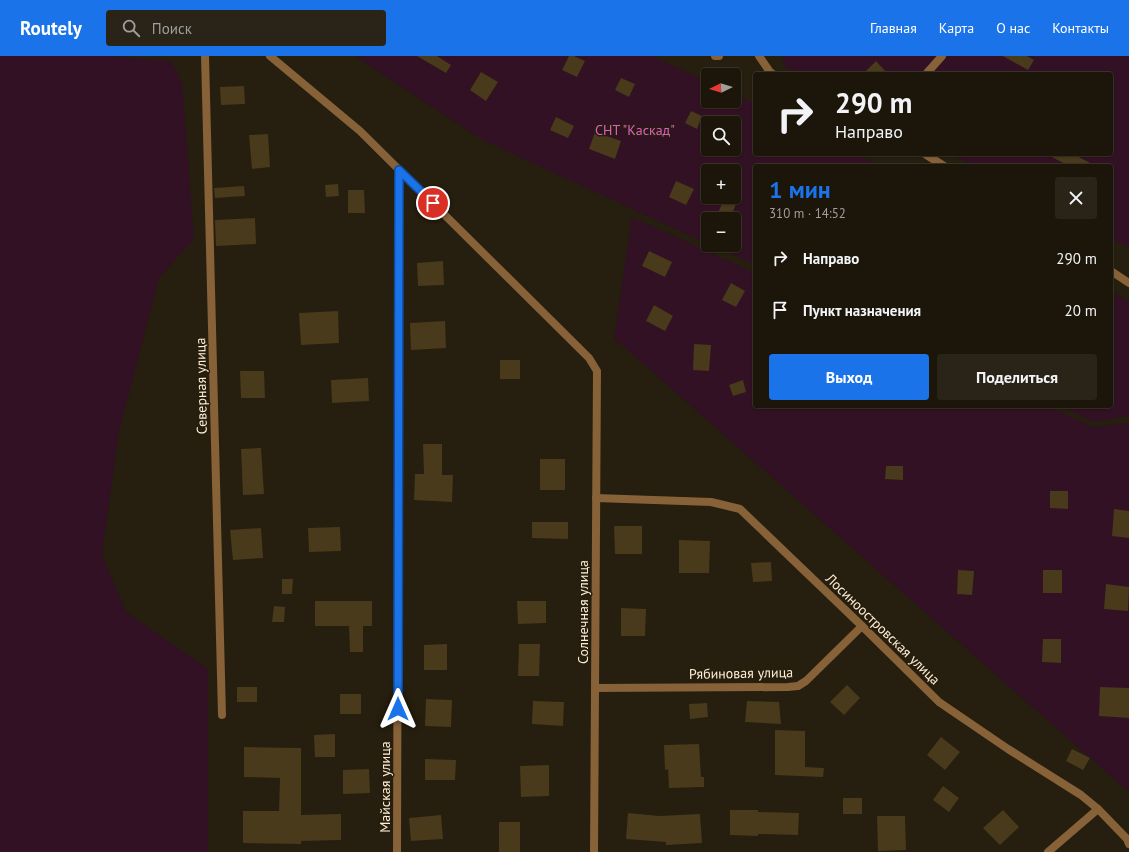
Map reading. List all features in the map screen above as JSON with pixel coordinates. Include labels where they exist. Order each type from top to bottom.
[{"type":"street","name":"Северная улица","points":[[205,56],[222,715]]},
{"type":"street","points":[[270,56],[360,131],[399,170]]},
{"type":"street","points":[[759,56],[770,72]]},
{"type":"street","points":[[928,72],[942,56]]},
{"type":"street","points":[[928,156],[941,164]]},
{"type":"street","name":"Солнечная улица","points":[[399,170],[589,358],[597,371],[594,852]]},
{"type":"street","name":"Майская улица","points":[[397,852],[399,170]]},
{"type":"street","points":[[1113,272],[1129,283]]},
{"type":"street","name":"Лосиноостровская улица","points":[[596,498],[711,502],[740,509],[939,702],[1081,796],[1098,809],[1127,839],[1129,844]]},
{"type":"street","name":"Рябиновая улица","points":[[595,688],[798,686],[806,681],[862,626]]},
{"type":"street","points":[[1048,852],[1098,809]]},
{"type":"green space","points":[[0,56],[109,56],[171,61],[182,83],[194,239],[159,278],[119,431],[102,555],[126,612],[208,669],[208,852],[0,852]]},
{"type":"green space","name":"СНТ \"Каскад\"","points":[[355,56],[653,56],[701,79],[701,108],[741,108],[741,97],[753,103],[753,156],[861,156],[875,164],[753,164],[753,264],[726,252],[741,252],[741,212],[701,212],[701,241],[481,139]]},
{"type":"green space","points":[[782,56],[1129,56],[1129,248],[1113,240],[1113,164],[969,164],[954,156],[1113,156],[1113,72],[795,72],[785,67]]},
{"type":"green space","points":[[632,217],[701,248],[701,252],[709,252],[753,272],[753,408],[1051,408],[1093,427],[1129,423],[1129,792],[614,338]]},
{"type":"green space","points":[[1113,292],[1129,301],[1129,416],[1094,422],[1064,408],[1113,408]]},
{"type":"building","points":[[417,56],[437,56],[451,65],[446,73]]},
{"type":"building","points":[[569,56],[574,56],[585,61],[577,77],[562,70]]},
{"type":"building","points":[[1003,56],[1027,56],[1034,60],[1028,70]]},
{"type":"building","points":[[876,61],[886,72],[865,72]]},
{"type":"building","points":[[481,72],[498,82],[486,101],[470,90]]},
{"type":"building","points":[[621,78],[635,84],[629,97],[615,90]]},
{"type":"building","points":[[244,86],[245,104],[221,105],[220,87]]},
{"type":"building","points":[[691,111],[702,116],[697,129],[685,123]]},
{"type":"building","points":[[556,117],[574,126],[568,138],[550,130]]},
{"type":"building","points":[[595,132],[621,141],[615,159],[589,149]]},
{"type":"building","points":[[268,134],[270,167],[252,169],[249,135]]},
{"type":"building","points":[[1050,156],[1077,156],[1092,164],[1065,164]]},
{"type":"building","points":[[676,181],[694,189],[686,205],[669,197]]},
{"type":"building","points":[[338,184],[339,196],[326,197],[325,185]]},
{"type":"building","points":[[244,186],[245,196],[215,198],[214,188]]},
{"type":"building","points":[[348,190],[364,190],[365,213],[348,213]]},
{"type":"building","points":[[722,204],[736,204],[733,212],[718,212]]},
{"type":"building","points":[[255,218],[256,244],[216,246],[215,220]]},
{"type":"building","points":[[649,251],[672,262],[665,277],[642,266]]},
{"type":"building","points":[[443,261],[444,285],[418,286],[417,263]]},
{"type":"building","points":[[731,283],[745,291],[736,307],[722,300]]},
{"type":"building","points":[[654,305],[673,316],[665,331],[646,321]]},
{"type":"building","points":[[338,311],[339,343],[301,345],[299,313]]},
{"type":"building","points":[[445,321],[446,348],[411,350],[410,323]]},
{"type":"building","points":[[694,344],[711,345],[709,371],[693,370]]},
{"type":"building","points":[[500,360],[520,360],[520,379],[500,379]]},
{"type":"building","points":[[240,371],[264,371],[265,398],[241,398]]},
{"type":"building","points":[[368,378],[369,401],[332,403],[331,380]]},
{"type":"building","points":[[743,380],[746,392],[733,396],[729,385]]},
{"type":"building","points":[[423,444],[442,444],[442,475],[453,475],[452,502],[414,500],[415,474],[424,474]]},
{"type":"building","points":[[261,448],[264,494],[243,495],[241,449]]},
{"type":"building","points":[[540,459],[565,459],[565,490],[540,490]]},
{"type":"building","points":[[886,466],[903,466],[903,480],[885,479]]},
{"type":"building","points":[[1050,491],[1068,491],[1068,509],[1050,508]]},
{"type":"building","points":[[1114,509],[1129,511],[1129,538],[1112,536]]},
{"type":"building","points":[[532,522],[568,522],[568,539],[532,538]]},
{"type":"building","points":[[614,526],[642,526],[642,554],[615,554]]},
{"type":"building","points":[[340,527],[341,551],[309,552],[308,528]]},
{"type":"building","points":[[261,528],[263,558],[233,560],[230,530]]},
{"type":"building","points":[[679,540],[710,541],[709,573],[679,573]]},
{"type":"building","points":[[771,562],[772,581],[753,582],[751,563]]},
{"type":"building","points":[[958,570],[974,571],[972,595],[957,594]]},
{"type":"building","points":[[1043,570],[1062,570],[1062,593],[1043,593]]},
{"type":"building","points":[[282,579],[293,579],[292,594],[282,594]]},
{"type":"building","points":[[1106,584],[1129,587],[1128,611],[1104,609]]},
{"type":"building","points":[[315,601],[372,601],[372,626],[363,626],[363,652],[350,652],[349,626],[315,626]]},
{"type":"building","points":[[517,601],[546,601],[546,623],[518,624]]},
{"type":"building","points":[[274,606],[285,607],[284,622],[272,622]]},
{"type":"building","points":[[621,608],[646,609],[645,636],[621,636]]},
{"type":"building","points":[[1043,639],[1061,639],[1061,663],[1042,662]]},
{"type":"building","points":[[447,644],[447,670],[424,670],[424,645]]},
{"type":"building","points":[[519,644],[540,644],[539,676],[518,676]]},
{"type":"building","points":[[847,685],[860,698],[844,715],[830,702]]},
{"type":"building","points":[[237,687],[257,687],[257,702],[237,702]]},
{"type":"building","points":[[1100,687],[1129,688],[1129,718],[1099,716]]},
{"type":"building","points":[[340,694],[361,694],[361,714],[340,714]]},
{"type":"building","points":[[426,699],[452,700],[451,727],[425,726]]},
{"type":"building","points":[[533,701],[564,702],[563,726],[532,724]]},
{"type":"building","points":[[747,701],[779,702],[781,724],[745,722]]},
{"type":"building","points":[[707,703],[708,717],[690,719],[689,704]]},
{"type":"building","points":[[775,730],[805,731],[805,767],[824,768],[823,777],[775,775]]},
{"type":"building","points":[[335,734],[335,757],[315,757],[314,735]]},
{"type":"building","points":[[941,737],[960,752],[945,770],[927,755]]},
{"type":"building","points":[[699,744],[701,777],[704,777],[704,787],[669,788],[668,769],[665,770],[664,745]]},
{"type":"building","points":[[244,747],[301,748],[301,815],[341,814],[341,840],[301,841],[301,844],[243,843],[243,811],[279,811],[280,778],[244,777]]},
{"type":"building","points":[[1072,749],[1090,758],[1083,770],[1066,761]]},
{"type":"building","points":[[425,759],[456,760],[455,780],[425,780]]},
{"type":"building","points":[[549,765],[549,796],[521,797],[520,766]]},
{"type":"building","points":[[369,769],[370,793],[343,794],[343,770]]},
{"type":"building","points":[[943,786],[959,798],[949,812],[933,800]]},
{"type":"building","points":[[843,798],[862,798],[862,814],[843,814]]},
{"type":"building","points":[[730,810],[758,810],[758,812],[799,813],[798,835],[730,835]]},
{"type":"building","points":[[1003,810],[1019,827],[1000,845],[983,828]]},
{"type":"building","points":[[628,813],[659,816],[700,814],[702,843],[666,845],[666,842],[626,839]]},
{"type":"building","points":[[441,815],[443,839],[411,841],[409,818]]},
{"type":"building","points":[[877,816],[905,816],[906,850],[878,851]]},
{"type":"building","points":[[499,822],[520,822],[520,852],[499,852]]},
{"type":"route","points":[[398,709],[399,170],[433,203]]}]
